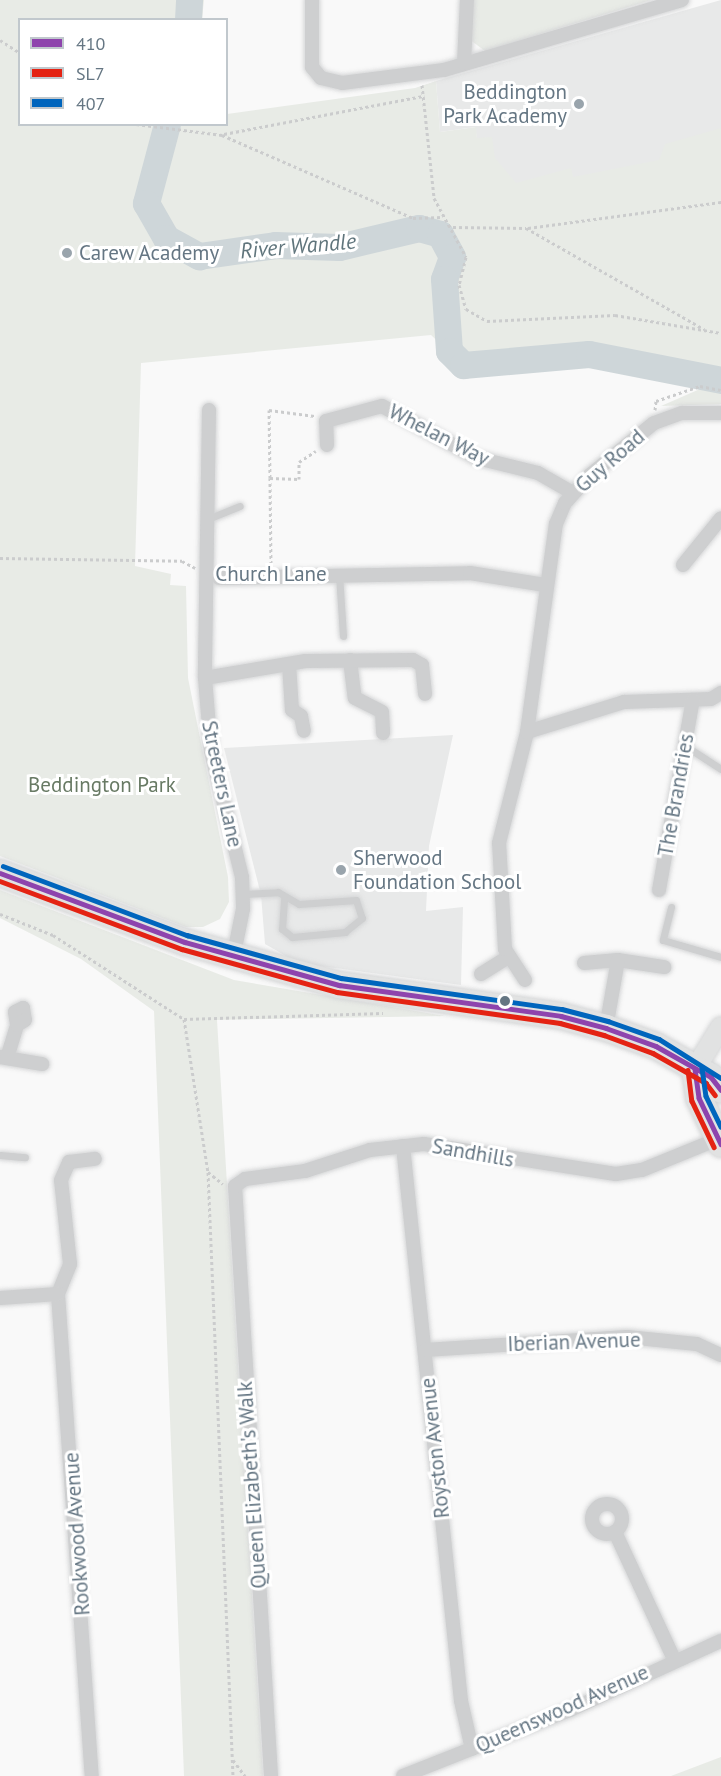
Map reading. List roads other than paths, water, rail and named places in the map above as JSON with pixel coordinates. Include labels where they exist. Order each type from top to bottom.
[{"type":"highway","points":[[0,873],[233,958],[339,985],[561,1016],[606,1028],[694,1069],[721,1090]]},
{"type":"highway","points":[[694,1069],[699,1098],[720,1142]]},
{"type":"main road","points":[[694,1069],[721,1027]]},
{"type":"street","points":[[312,0],[312,67],[321,78],[336,83],[420,75],[666,2],[682,0]]},
{"type":"street","points":[[464,63],[467,0]]},
{"type":"street","name":"Whelan Way","points":[[327,445],[326,421],[382,406],[477,458],[538,473],[573,493]]},
{"type":"street","name":"Streeters Lane","points":[[209,410],[212,576],[205,678],[211,751],[243,894],[233,958]]},
{"type":"street","name":"Guy Road","points":[[525,980],[508,957],[500,906],[499,843],[527,732],[545,585],[556,524],[573,493],[654,423],[682,413],[721,413]]},
{"type":"street","points":[[684,565],[721,518]]},
{"type":"street","name":"Church Lane","points":[[212,576],[272,578],[339,574],[470,573],[545,585]]},
{"type":"street","points":[[205,678],[289,664],[350,660],[419,661],[425,694]]},
{"type":"street","points":[[350,660],[355,698],[382,712],[384,733]]},
{"type":"street","points":[[289,664],[292,710],[301,716],[304,731]]},
{"type":"street","points":[[527,732],[624,702],[693,700],[721,693]]},
{"type":"street","name":"The Brandries","points":[[659,890],[693,700]]},
{"type":"street","points":[[481,974],[508,957]]},
{"type":"street","points":[[606,1028],[618,960]]},
{"type":"street","points":[[584,963],[618,960],[664,967]]},
{"type":"street","points":[[17,1025],[4,1057],[42,1064]]},
{"type":"street","name":"Sandhills","points":[[234,1193],[245,1179],[305,1171],[370,1150],[403,1146],[444,1145],[602,1174],[642,1170],[720,1142]]},
{"type":"street","name":"Royston Avenue","points":[[403,1146],[461,1707],[472,1749]]},
{"type":"street","points":[[0,1298],[58,1294],[70,1264],[61,1180],[69,1162],[95,1159]]},
{"type":"street","name":"Queen Elizabeth's Walk","points":[[234,1193],[271,1776]]},
{"type":"street","name":"Rookwood Avenue","points":[[58,1294],[92,1776]]},
{"type":"street","name":"Iberian Avenue","points":[[425,1350],[627,1337],[697,1344],[721,1355]]},
{"type":"street","points":[[615,1532],[674,1659]]},
{"type":"street","name":"Queenswood Avenue","points":[[402,1776],[585,1704],[674,1659],[721,1641]]},
{"type":"lane","points":[[210,518],[240,506]]},
{"type":"lane","points":[[339,574],[343,636]]},
{"type":"lane","points":[[684,745],[721,769]]},
{"type":"lane","points":[[243,894],[278,892],[284,899],[299,904],[356,900],[362,918],[345,932],[292,937],[282,929],[284,899]]},
{"type":"lane","points":[[671,907],[663,940],[721,957]]},
{"type":"lane","points":[[0,1155],[25,1157]]},
{"type":"waterway","name":"River Wandle","points":[[188,18],[189,0]]},
{"type":"waterway","name":"River Wandle","points":[[166,126],[146,203],[166,238],[199,256],[275,245],[339,247],[419,228],[440,234],[452,257],[444,279],[449,351],[463,365],[589,354],[721,380]]},
{"type":"place","name":"Beddington Park Academy","points":[[579,104]]},
{"type":"place","name":"Carew Academy","points":[[67,253]]},
{"type":"place","name":"Sherwood Foundation School","points":[[341,870]]},
{"type":"park label","name":"Beddington Park","points":[[102,785]]}]
